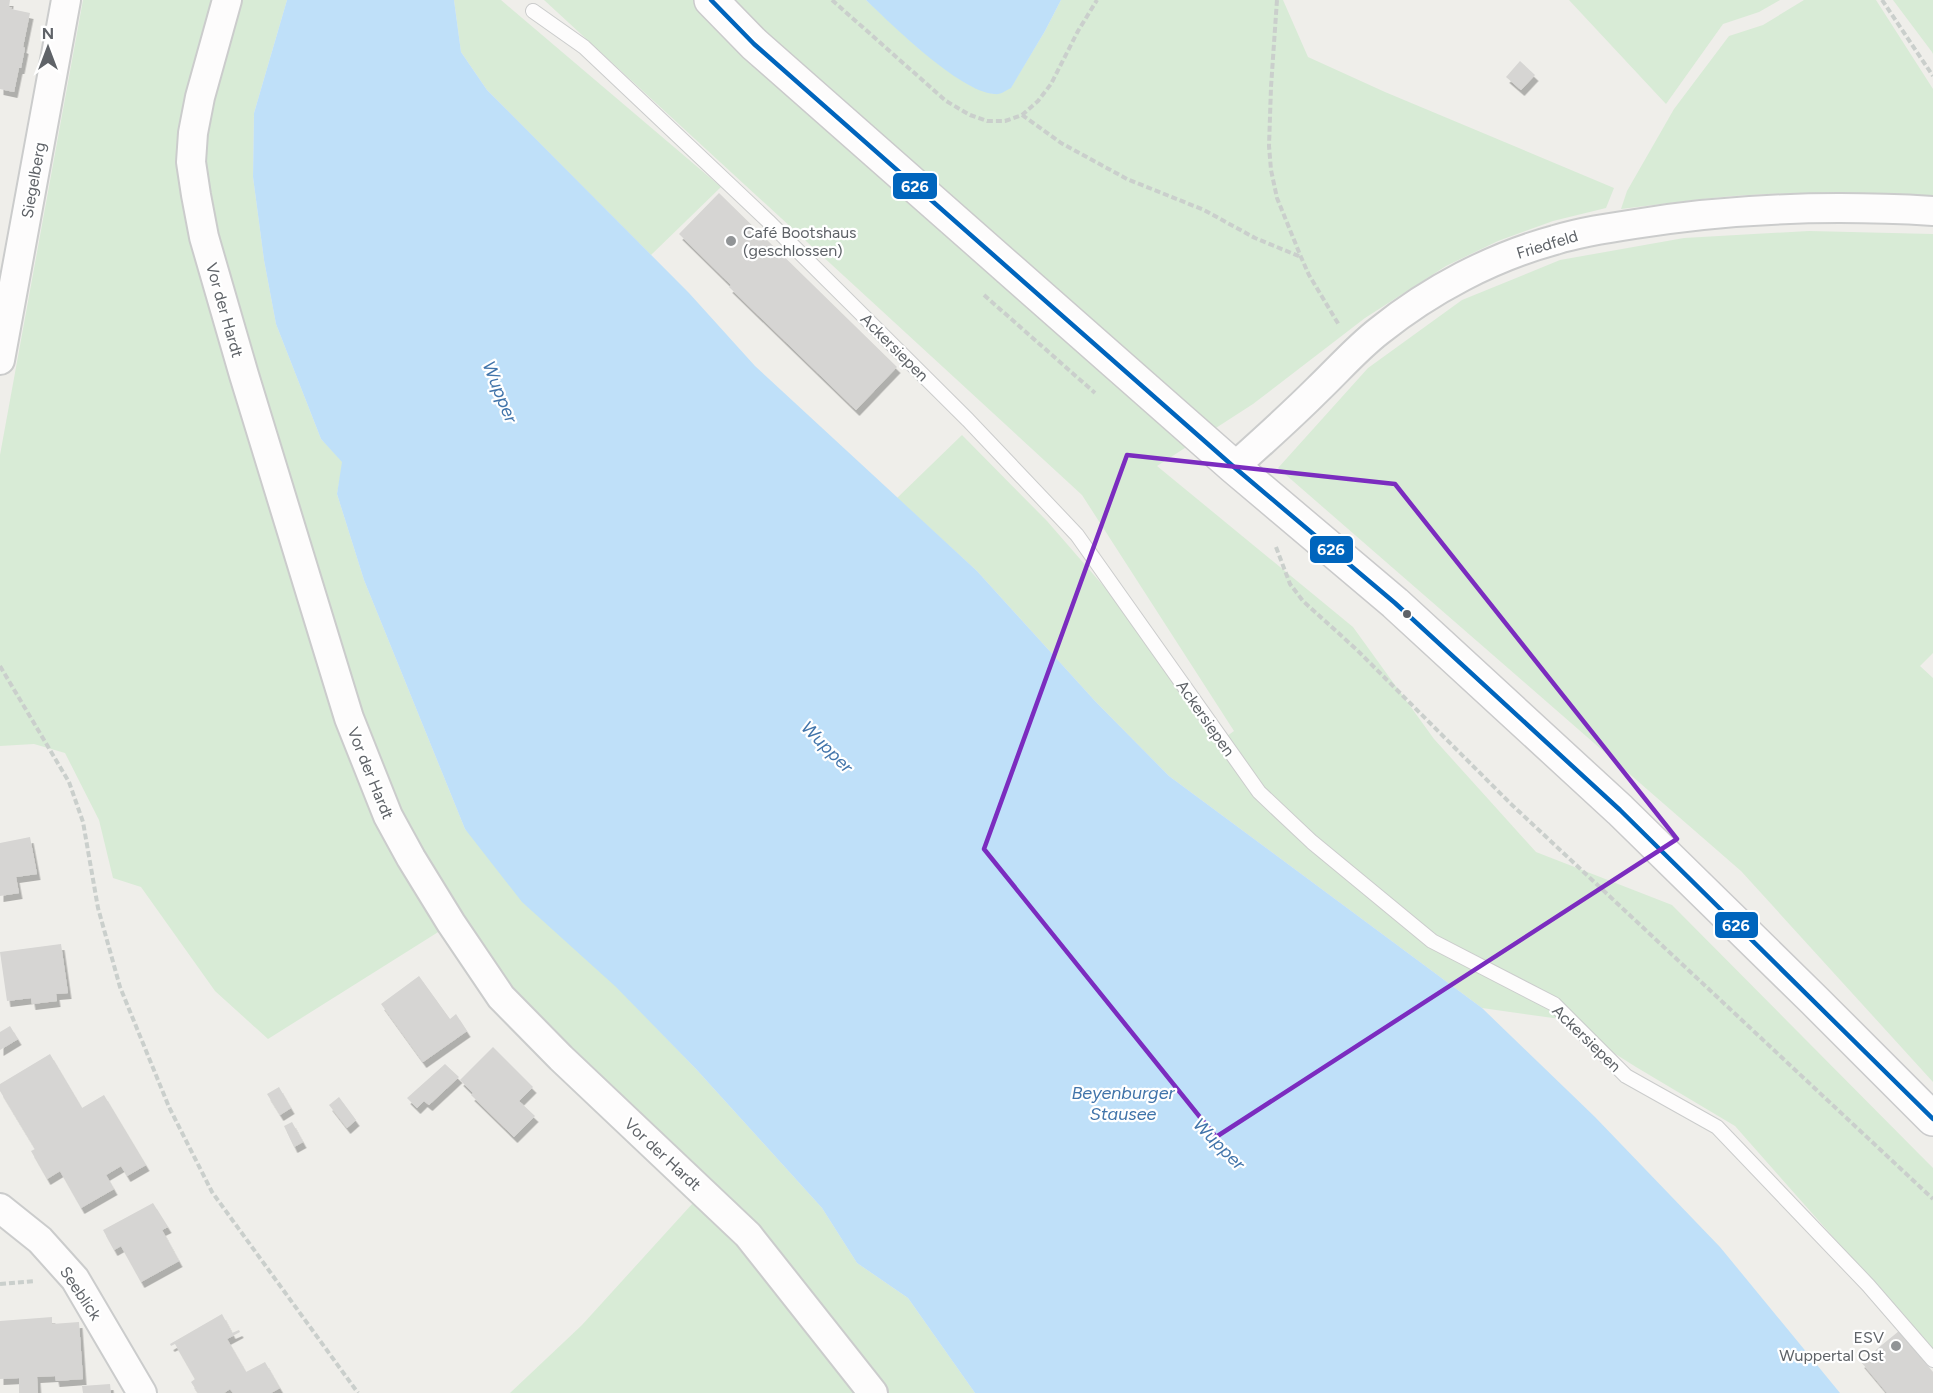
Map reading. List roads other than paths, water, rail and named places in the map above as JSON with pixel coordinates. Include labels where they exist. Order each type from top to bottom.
[{"type":"main road","points":[[711,0],[754,44],[1234,467],[1395,603],[1620,810],[1933,1119]]},
{"type":"street","name":"Siegelberg","points":[[0,360],[66,0]]},
{"type":"street","name":"Vor der Hardt","points":[[227,0],[193,132],[191,162],[194,187],[204,237],[244,375],[349,718],[388,816],[451,923],[501,997],[569,1066],[748,1235],[873,1393]]},
{"type":"street","name":"Friedfeld","points":[[1234,467],[1284,423],[1378,331],[1454,281],[1508,256],[1555,240],[1601,230],[1658,220],[1734,212],[1833,208],[1933,212]]},
{"type":"street","name":"Seeblick","points":[[0,1208],[40,1240],[75,1279],[142,1393]]},
{"type":"lane","name":"Ackersiepen","points":[[533,11],[584,47],[768,221],[968,420],[1077,535],[1259,792],[1312,842],[1432,941],[1554,1004],[1626,1076],[1717,1127],[1868,1285],[1933,1360]]},
{"type":"water","name":"Beyenburger Stausee","points":[[287,0],[454,0],[461,52],[487,90],[689,293],[755,366],[977,571],[1095,701],[1169,776],[1482,1008],[1595,1117],[1720,1247],[1840,1393],[975,1393],[908,1298],[857,1263],[822,1208],[696,1069],[616,987],[522,902],[465,829],[364,580],[337,494],[342,462],[321,439],[276,324],[264,260],[253,177],[254,113]]},
{"type":"water","points":[[866,0],[1061,0],[1011,88],[996,94],[963,82],[945,70]]},
{"type":"place","name":"Café Bootshaus (geschlossen)","points":[[731,241]]},
{"type":"place","name":"ESV Wuppertal Ost","points":[[1896,1346]]},
{"type":"water label","name":"Wupper","points":[[500,392]]},
{"type":"water label","name":"Wupper","points":[[827,747]]},
{"type":"water label","name":"Wupper","points":[[1219,1144]]}]
